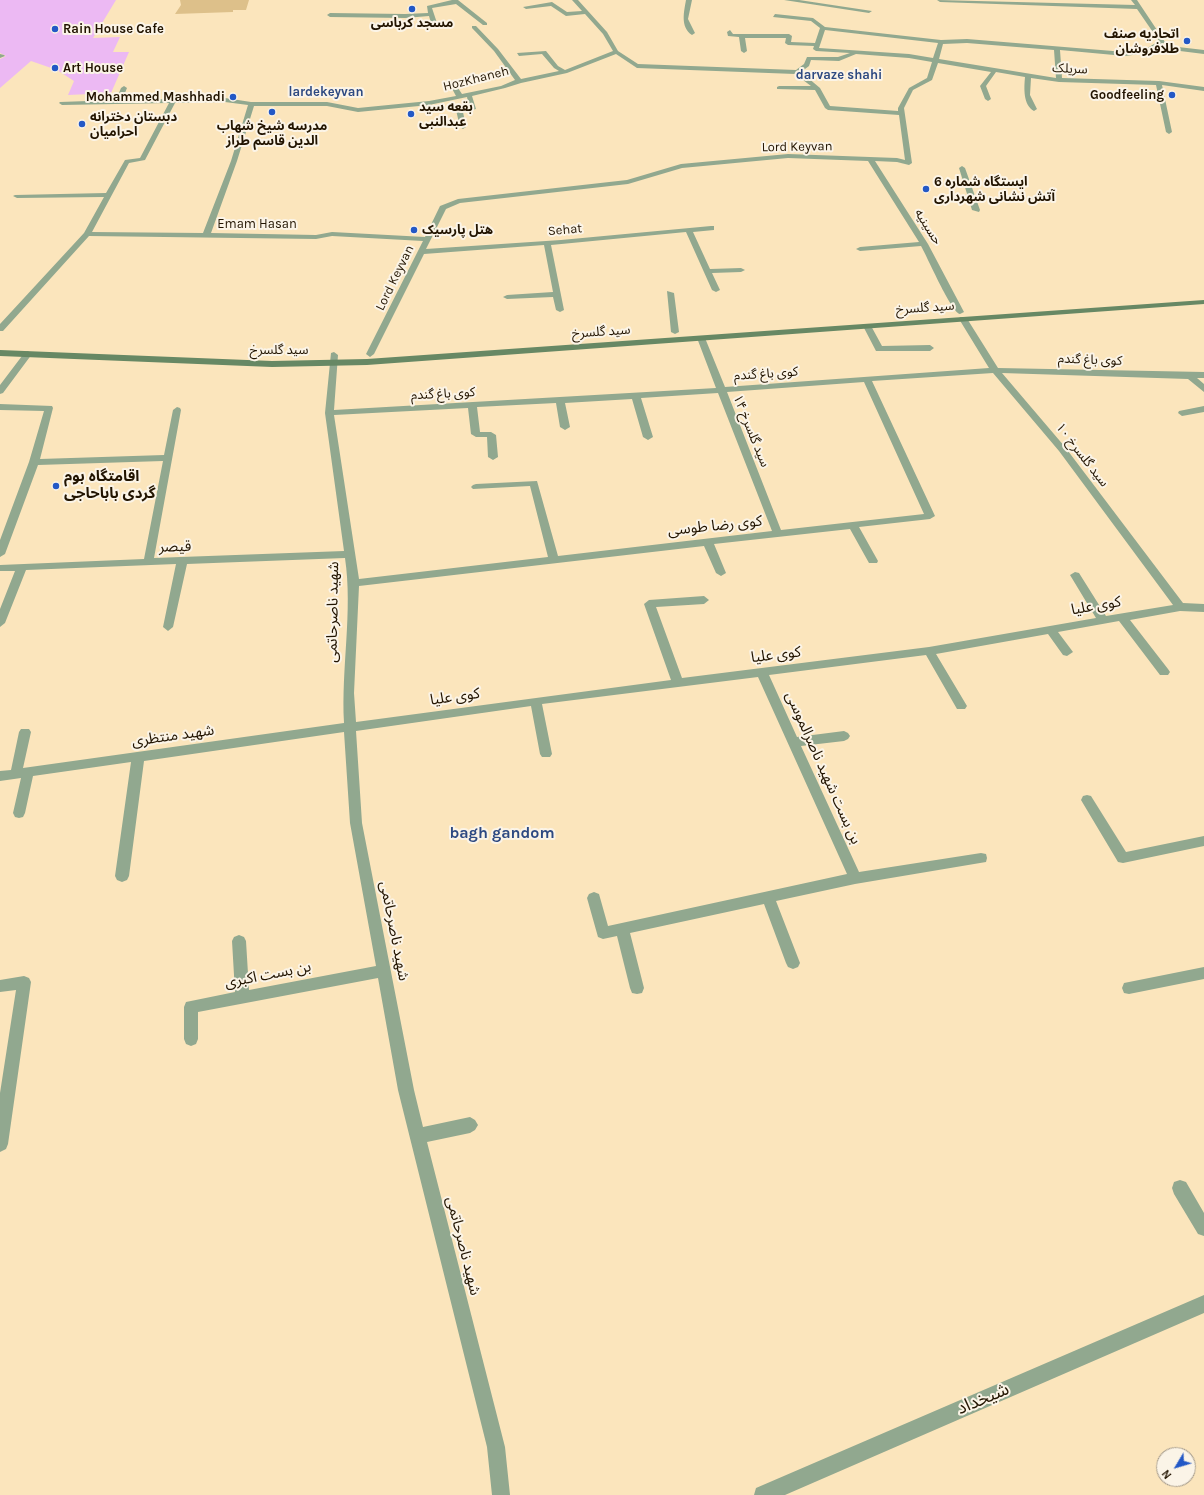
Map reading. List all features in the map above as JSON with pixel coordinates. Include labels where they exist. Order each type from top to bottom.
[{"type":"main road","name":"سید گلسرخ","points":[[1120,305],[1164,298],[1204,295]]},
{"type":"main road","points":[[1164,298],[1171,305]]},
{"type":"main road","name":"سید گلسرخ","points":[[369,358],[675,332],[1120,305],[1171,305],[1204,302]]},
{"type":"main road","name":"سید گلسرخ","points":[[0,353],[272,364],[334,359],[701,338],[867,326],[962,315]]},
{"type":"main road","name":"سید گلسرخ","points":[[0,345],[334,359]]},
{"type":"street","points":[[575,0],[605,33],[616,52],[623,55],[637,66],[697,67],[797,72],[816,88],[828,108],[902,112]]},
{"type":"street","points":[[689,0],[685,18],[692,33]]},
{"type":"street","points":[[940,0],[1139,7]]},
{"type":"street","points":[[781,11],[775,16],[813,20],[823,28],[941,42],[967,41],[1125,54],[1145,52],[1162,42],[1134,0]]},
{"type":"street","points":[[434,24],[429,7],[456,1],[485,24]]},
{"type":"street","points":[[790,2],[869,11]]},
{"type":"street","points":[[526,7],[552,4],[566,14],[587,12]]},
{"type":"street","points":[[330,15],[405,16],[430,14]]},
{"type":"street","points":[[474,27],[500,56],[519,81]]},
{"type":"street","points":[[730,32],[730,35],[742,36],[789,36],[788,43],[818,45],[823,28]]},
{"type":"street","points":[[742,36],[744,51]]},
{"type":"street","name":"Lord Keyvan","points":[[369,358],[443,208],[458,201],[628,182],[681,166],[788,156],[897,160],[909,163],[901,108],[911,89],[930,79],[941,42]]},
{"type":"street","name":"سریلک","points":[[818,45],[816,49],[862,52],[936,60],[1059,80],[1159,83],[1204,89]]},
{"type":"street","points":[[1154,46],[1204,52]]},
{"type":"street","points":[[1057,48],[1059,80]]},
{"type":"street","points":[[519,54],[544,52],[556,67],[565,72]]},
{"type":"street","name":"HozKhaneh","points":[[62,103],[225,100],[251,104],[327,104],[358,110],[429,103],[469,95],[503,87],[519,81],[565,72],[616,52]]},
{"type":"street","points":[[797,72],[807,65],[809,58],[839,59],[848,54],[862,52]]},
{"type":"street","points":[[500,56],[507,55]]},
{"type":"street","points":[[988,98],[983,86],[994,70]]},
{"type":"street","points":[[1028,76],[1027,95],[1034,109]]},
{"type":"street","points":[[452,82],[460,97]]},
{"type":"street","points":[[1159,83],[1169,132]]},
{"type":"street","points":[[119,101],[124,88]]},
{"type":"street","points":[[779,88],[816,88]]},
{"type":"street","points":[[463,127],[459,110],[473,109],[469,95]]},
{"type":"street","points":[[0,329],[87,234],[127,161],[142,160],[173,101]]},
{"type":"street","points":[[206,236],[234,161],[251,104]]},
{"type":"street","name":"حسینیه","points":[[870,159],[924,244],[962,315]]},
{"type":"street","points":[[962,168],[976,210]]},
{"type":"street","points":[[17,196],[108,195]]},
{"type":"street","name":"Sehat","points":[[421,252],[547,243],[711,228]]},
{"type":"street","points":[[689,230],[716,290]]},
{"type":"street","name":"Emam Hasan","points":[[87,234],[316,237],[332,234],[428,239]]},
{"type":"street","points":[[547,243],[560,310]]},
{"type":"street","points":[[860,249],[924,244]]},
{"type":"street","points":[[707,271],[741,270]]},
{"type":"street","points":[[670,293],[675,332]]},
{"type":"street","points":[[507,297],[557,294]]},
{"type":"street","name":"سید گلسرخ ۱۰","points":[[962,315],[995,370],[1062,449],[1180,607]]},
{"type":"street","points":[[867,326],[879,349],[930,348]]},
{"type":"street","name":"سید گلسرخ ۱۴","points":[[701,338],[778,534]]},
{"type":"street","points":[[0,391],[28,354]]},
{"type":"street","name":"شهید ناصرحاتمی","points":[[334,359],[329,414],[351,554],[354,583],[348,693],[356,823],[406,1090],[496,1447],[501,1495]]},
{"type":"street","name":"کوی باغ گندم","points":[[329,414],[636,396],[995,370],[1190,376],[1204,375]]},
{"type":"street","points":[[1190,376],[1204,389]]},
{"type":"street","name":"کوی رضا طوسی","points":[[354,583],[930,516],[867,379]]},
{"type":"street","points":[[636,396],[648,437]]},
{"type":"street","points":[[560,400],[565,427]]},
{"type":"street","points":[[472,406],[476,434],[491,435],[493,457]]},
{"type":"street","points":[[0,407],[49,408],[34,462],[0,554]]},
{"type":"street","points":[[1182,413],[1204,409]]},
{"type":"street","points":[[148,563],[177,410]]},
{"type":"street","points":[[34,462],[168,458]]},
{"type":"street","points":[[476,487],[534,483],[554,560]]},
{"type":"street","points":[[854,525],[873,561]]},
{"type":"street","points":[[708,542],[721,573]]},
{"type":"street","name":"قیصر","points":[[0,568],[182,562],[351,554]]},
{"type":"street","points":[[168,627],[182,562]]},
{"type":"street","points":[[0,623],[22,567]]},
{"type":"street","points":[[1075,575],[1103,620]]},
{"type":"street","points":[[678,683],[649,604],[704,600]]},
{"type":"street","name":"کوی علیا","points":[[351,728],[536,701],[929,651],[1180,607],[1204,608]]},
{"type":"street","points":[[1122,617],[1164,672]]},
{"type":"street","points":[[1050,630],[1068,652]]},
{"type":"street","points":[[929,651],[960,706]]},
{"type":"street","name":"بن بست شهید ناصرالموسی","points":[[762,672],[855,878]]},
{"type":"street","points":[[536,701],[546,754]]},
{"type":"street","name":"شهید منتظری","points":[[0,776],[351,728]]},
{"type":"street","points":[[19,813],[25,732]]},
{"type":"street","points":[[794,742],[844,736]]},
{"type":"street","points":[[122,876],[138,757]]},
{"type":"street","points":[[1087,800],[1123,858],[1204,841]]},
{"type":"street","points":[[594,898],[603,933],[855,878],[981,858]]},
{"type":"street","points":[[768,896],[793,963]]},
{"type":"street","points":[[622,928],[638,988]]},
{"type":"street","points":[[239,941],[242,997]]},
{"type":"street","name":"بن بست اکبری","points":[[190,1039],[191,1007],[384,971]]},
{"type":"street","points":[[1129,988],[1204,973]]},
{"type":"street","points":[[0,986],[24,982],[0,1144]]},
{"type":"street","points":[[418,1136],[470,1125]]},
{"type":"street","points":[[1180,1188],[1204,1228]]},
{"type":"street","name":"شیخداد","points":[[763,1495],[783,1491],[1204,1304]]},
{"type":"shaded area","points":[[180,0],[249,0],[246,10],[233,10],[233,12],[175,14],[181,5]]},
{"type":"building","points":[[0,0],[116,0],[93,38],[120,37],[113,52],[129,52],[111,93],[68,95],[74,81],[57,70],[31,61],[0,88],[0,59],[6,56],[0,53]]},
{"type":"place","name":"مسجد کرباسی","points":[[412,9]]},
{"type":"place","name":"Rain House Cafe","points":[[55,29]]},
{"type":"place","name":"اتحادیه صنف طلافروشان","points":[[1187,41]]},
{"type":"place","name":"Art House","points":[[55,68]]},
{"type":"place","name":"Goodfeeling","points":[[1172,95]]},
{"type":"place","name":"Mohammed Mashhadi","points":[[233,97]]},
{"type":"place","name":"مدرسه شیخ شهاب الدین قاسم طراز","points":[[272,112]]},
{"type":"place","name":"بقعه سید عبدالنبی","points":[[411,114]]},
{"type":"place","name":"دبستان دخترانه احرامیان","points":[[82,124]]},
{"type":"place","name":"ایستگاه شماره 6 آتش نشانی شهرداری","points":[[926,189]]},
{"type":"place","name":"هتل پارسیک","points":[[414,230]]},
{"type":"place","name":"اقامتگاه بوم گردی باباحاجی","points":[[56,486]]},
{"type":"district","name":"darvaze shahi","points":[[839,75]]},
{"type":"district","name":"lardekeyvan","points":[[326,92]]},
{"type":"district","name":"bagh gandom","points":[[502,833]]}]
